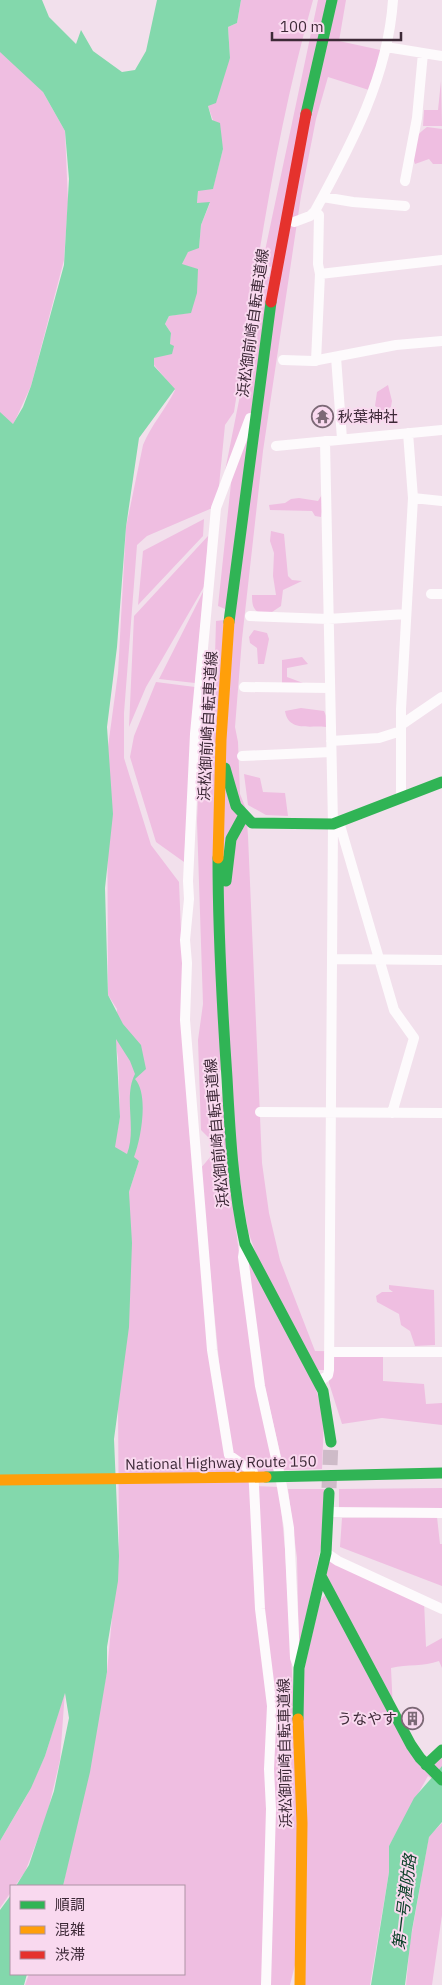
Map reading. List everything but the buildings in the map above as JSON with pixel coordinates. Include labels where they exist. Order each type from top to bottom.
[{"type":"main road","name":"浜松御前崎自転車道線","points":[[331,1442],[327,1407],[318,1382],[245,1244],[238,1211],[232,1158],[222,1009],[217,891],[221,755],[228,631],[256,403],[275,270],[295,164],[332,0]]},
{"type":"main road","points":[[221,755],[234,804],[243,817],[252,823],[336,823],[442,782]]},
{"type":"main road","points":[[217,891],[226,880],[230,836],[233,828],[243,817]]},
{"type":"main road","name":"National Highway Route 150","points":[[0,1480],[442,1473]]},
{"type":"main road","name":"浜松御前崎自転車道線","points":[[300,1985],[302,1926],[297,1691],[299,1668],[326,1554],[330,1512],[329,1493]]},
{"type":"main road","points":[[321,1576],[412,1744],[426,1764],[442,1780]]},
{"type":"main road","points":[[426,1764],[442,1750]]},
{"type":"street","points":[[294,222],[310,216],[315,211],[359,130],[382,66],[393,0]]},
{"type":"street","points":[[386,47],[442,55]]},
{"type":"street","points":[[405,181],[417,118],[423,53]]},
{"type":"street","points":[[275,270],[281,264],[294,222],[293,214],[299,173],[295,164]]},
{"type":"street","points":[[322,197],[353,202],[405,206]]},
{"type":"street","points":[[315,211],[319,215],[318,264],[320,274],[316,361]]},
{"type":"street","points":[[320,274],[442,260]]},
{"type":"street","points":[[282,360],[316,361],[396,345],[442,340]]},
{"type":"street","points":[[336,357],[342,439]]},
{"type":"street","points":[[256,403],[216,508],[195,734],[188,881],[189,899],[184,940],[187,964],[185,1020],[212,1350],[229,1456],[253,1472],[260,1609],[272,1706],[269,1769],[271,1809],[266,1985]]},
{"type":"street","points":[[276,446],[442,430]]},
{"type":"street","points":[[401,797],[401,728],[413,498],[408,433]]},
{"type":"street","points":[[318,1382],[328,1375],[329,1352],[332,959],[336,823],[330,741],[325,441]]},
{"type":"street","points":[[413,498],[442,501]]},
{"type":"street","points":[[431,594],[442,594]]},
{"type":"street","points":[[250,616],[328,619],[406,614]]},
{"type":"street","points":[[244,687],[330,688]]},
{"type":"street","points":[[330,741],[378,738],[401,728],[442,697]]},
{"type":"street","points":[[242,756],[331,752]]},
{"type":"street","points":[[336,823],[394,1010],[414,1038],[392,1113]]},
{"type":"street","points":[[332,959],[442,960]]},
{"type":"street","points":[[260,1112],[442,1113]]},
{"type":"street","points":[[245,1244],[243,1257],[253,1342],[281,1477],[289,1528],[295,1658],[299,1668]]},
{"type":"street","points":[[329,1352],[442,1352]]},
{"type":"street","points":[[330,1512],[442,1513]]},
{"type":"street","points":[[326,1554],[442,1609]]},
{"type":"shaded area","points":[[241,0],[313,0],[277,153],[234,412],[225,425],[217,506],[147,536],[137,545],[124,713],[124,758],[151,845],[179,882],[189,1128],[225,1422],[200,1169],[217,1149],[222,1090],[229,1174],[254,1371],[275,1472],[254,1486],[279,1487],[285,1549],[293,1690],[301,1683],[320,1601],[327,1593],[426,1765],[442,1752],[442,1786],[428,1776],[389,1846],[389,1872],[370,1985],[300,1985],[301,1941],[290,1985],[25,1985],[29,1975],[185,1975],[185,1885],[63,1885],[107,1672],[119,1542],[118,1407],[129,1192],[139,1161],[114,1147],[120,1117],[118,1058],[115,1038],[117,1009],[108,995],[107,754],[118,673],[126,527],[143,445],[175,390],[154,365],[154,358],[170,344],[171,333],[165,324],[169,316],[187,313],[182,264],[188,251],[199,247],[201,225],[210,203],[197,203],[198,190],[213,188],[223,149],[208,106],[230,58],[228,27],[237,23]]},
{"type":"shaded area","points":[[318,0],[346,0],[339,41],[385,51],[372,91],[328,77],[316,119],[301,196],[263,451],[242,639],[235,727],[238,742],[240,794],[246,809],[248,836],[262,1163],[269,1213],[280,1260],[315,1351],[383,1352],[383,1381],[424,1384],[426,1404],[442,1403],[442,1425],[382,1418],[342,1424],[329,1383],[329,1370],[317,1370],[257,1257],[248,1231],[222,1068],[217,1076],[211,1140],[201,1130],[198,1040],[203,1004],[197,822],[202,689],[214,691],[216,621],[224,620],[225,609],[218,606],[232,474],[225,471],[254,325],[260,276],[269,277],[271,267],[262,265]]},
{"type":"shaded area","points":[[0,39],[43,92],[65,131],[68,202],[64,260],[31,386],[13,425],[0,413]]},
{"type":"shaded area","points":[[441,81],[442,126],[423,126],[424,110],[438,110]]},
{"type":"shaded area","points":[[427,127],[442,129],[442,164],[433,164],[429,159],[415,164],[412,152],[413,143],[418,135]]},
{"type":"shaded area","points":[[388,385],[392,401],[391,407],[383,411],[375,406],[377,392]]},
{"type":"shaded area","points":[[326,488],[321,517],[315,516],[312,511],[270,510],[269,505],[285,503],[291,499],[299,498],[318,501]]},
{"type":"shaded area","points":[[204,519],[203,536],[138,605],[143,551]]},
{"type":"shaded area","points":[[271,531],[284,534],[288,576],[292,580],[302,581],[283,590],[281,606],[266,616],[254,608],[252,595],[276,595],[273,576],[274,553],[270,541]]},
{"type":"shaded area","points":[[208,536],[205,585],[146,687],[129,727],[134,616]]},
{"type":"shaded area","points":[[204,590],[195,683],[159,679]]},
{"type":"shaded area","points":[[254,630],[267,633],[269,639],[264,664],[258,664],[257,648],[250,643],[249,637]]},
{"type":"shaded area","points":[[302,657],[308,664],[287,668],[287,677],[303,683],[282,684],[282,660]]},
{"type":"shaded area","points":[[156,682],[195,687],[184,862],[156,842],[130,757],[134,736]]},
{"type":"shaded area","points":[[301,708],[324,711],[327,718],[326,727],[301,726],[290,722],[285,711]]},
{"type":"shaded area","points":[[244,774],[260,778],[263,792],[285,793],[288,816],[266,815],[248,805]]},
{"type":"shaded area","points":[[248,1261],[315,1385],[324,1419],[322,1469],[284,1470],[263,1379]]},
{"type":"shaded area","points":[[389,1285],[434,1290],[435,1345],[415,1346],[410,1331],[401,1325],[399,1314],[377,1302],[376,1296],[382,1292],[393,1292],[389,1289]]},
{"type":"shaded area","points":[[442,1488],[442,1510],[339,1508],[339,1489]]},
{"type":"shaded area","points":[[288,1489],[326,1489],[322,1542],[299,1648],[297,1558]]},
{"type":"shaded area","points":[[437,1517],[440,1544],[442,1544],[442,1586],[340,1547],[342,1518]]},
{"type":"shaded area","points":[[329,1556],[424,1601],[426,1647],[442,1638],[442,1668],[439,1661],[391,1668],[393,1710],[324,1582]]},
{"type":"shaded area","points":[[65,1691],[60,1760],[47,1815],[25,1872],[16,1885],[10,1885],[10,1893],[0,1908],[0,1841],[27,1795],[45,1756]]},
{"type":"shaded area","points":[[442,1823],[442,1915],[432,1985],[406,1985],[410,1943],[429,1836]]},
{"type":"water","points":[[0,0],[42,0],[49,17],[76,44],[81,30],[93,51],[122,72],[135,70],[146,51],[157,0],[241,0],[237,23],[228,27],[230,58],[216,103],[208,106],[212,120],[220,123],[223,149],[213,189],[198,191],[197,203],[210,202],[201,225],[199,248],[188,252],[182,264],[198,269],[197,293],[191,313],[169,316],[165,324],[171,333],[170,344],[174,346],[172,354],[154,358],[154,366],[175,389],[139,438],[126,527],[117,647],[107,727],[113,814],[105,888],[108,995],[123,1024],[141,1045],[146,1069],[135,1079],[142,1095],[143,1106],[141,1128],[134,1157],[139,1161],[129,1192],[132,1243],[129,1327],[114,1439],[119,1556],[118,1581],[107,1647],[107,1672],[90,1772],[63,1885],[17,1885],[29,1865],[54,1791],[69,1718],[65,1693],[45,1756],[31,1788],[0,1841],[0,412],[13,424],[23,407],[31,386],[64,265],[69,179],[65,131],[43,92],[0,52]],"holes":[[[116,1039],[130,1061],[135,1074],[130,1093],[131,1134],[127,1154],[115,1147],[120,1117]]]},
{"type":"water","name":"第一号湛防路","points":[[442,1766],[442,1822],[429,1837],[412,1930],[405,1985],[371,1985],[389,1872],[389,1846],[414,1798]]},
{"type":"water","points":[[10,1896],[10,1975],[27,1975],[24,1985],[0,1985],[0,1910]]},
{"type":"tunnel","points":[[329,1488],[331,1442]]},
{"type":"traffic: fast","points":[[306,114],[332,0]]},
{"type":"traffic: fast","points":[[229,622],[271,302]]},
{"type":"traffic: fast","points":[[225,768],[236,806],[252,823],[333,824],[442,782]]},
{"type":"traffic: fast","points":[[226,881],[231,839],[243,817]]},
{"type":"traffic: fast","points":[[218,858],[221,968],[229,1120],[235,1182],[245,1244],[323,1391],[331,1442]]},
{"type":"traffic: fast","points":[[266,1477],[442,1473]]},
{"type":"traffic: fast","points":[[298,1719],[299,1668],[326,1553],[329,1493]]},
{"type":"traffic: fast","points":[[321,1576],[411,1745],[420,1758],[442,1780]]},
{"type":"traffic: fast","points":[[426,1765],[442,1750]]},
{"type":"traffic: slow","points":[[218,858],[221,740],[229,622]]},
{"type":"traffic: slow","points":[[0,1480],[266,1477]]},
{"type":"traffic: slow","points":[[298,1719],[302,1823],[300,1985]]},
{"type":"traffic: jam","points":[[271,302],[306,114]]},
{"type":"place","name":"秋葉神社","points":[[322,417]]},
{"type":"place","name":"うなやす","points":[[413,1719]]}]
